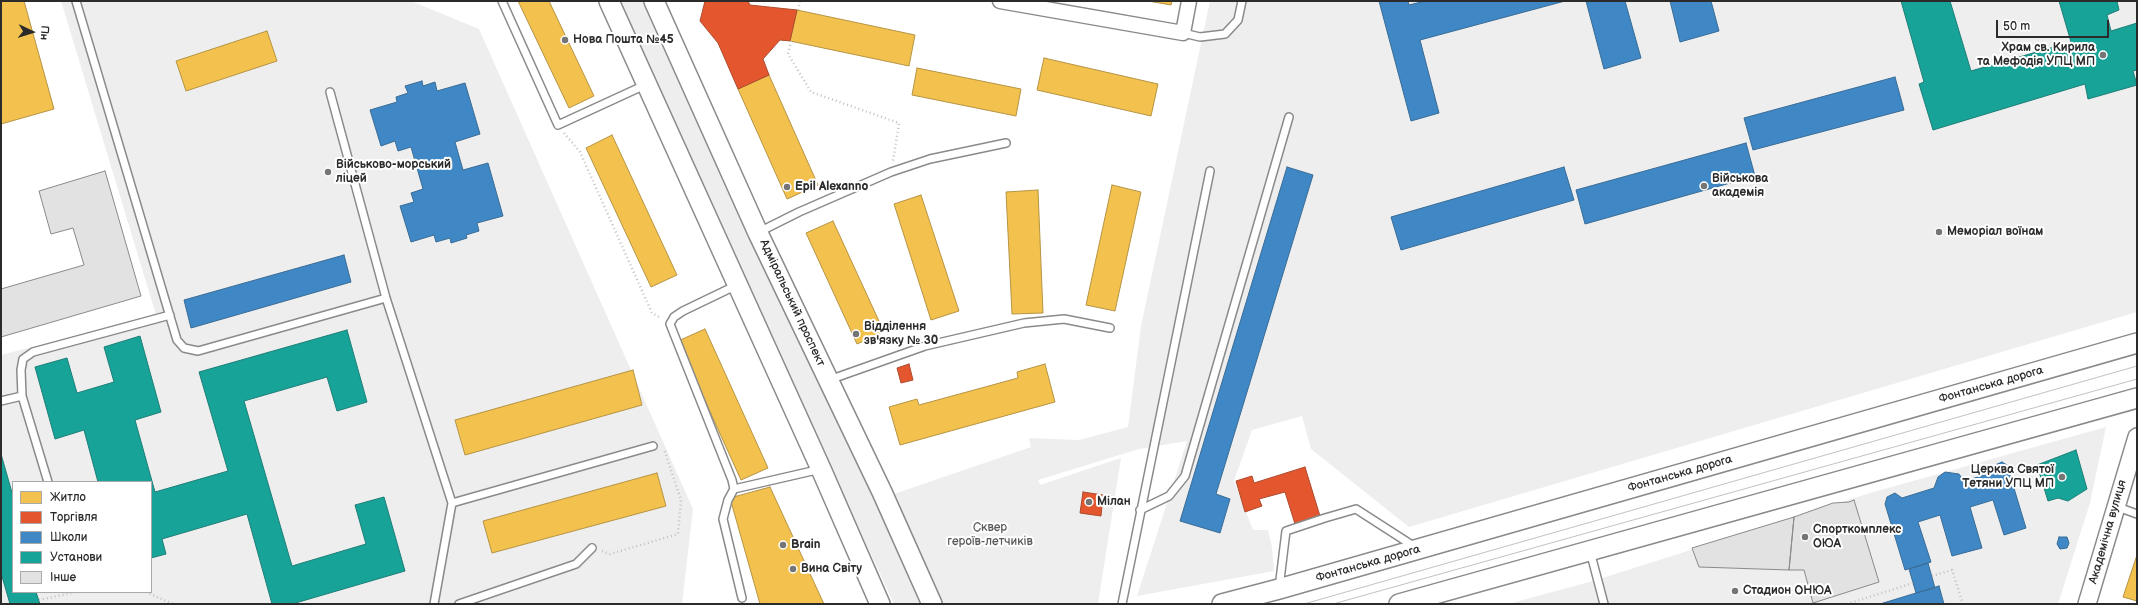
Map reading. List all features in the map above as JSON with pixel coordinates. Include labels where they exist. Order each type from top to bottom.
[{"type":"main road","points":[[609,1],[821,469],[880,604]]},
{"type":"main road","name":"Адміральський проспект","points":[[654,1],[758,233],[932,604]]},
{"type":"main road","name":"Фонтанська дорога","points":[[1222,604],[1279,590],[2137,343]]},
{"type":"main road","points":[[1398,604],[2137,398]]},
{"type":"street","points":[[1000,1],[1183,33],[1189,1]]},
{"type":"street","name":"Академічна вулиця","points":[[2087,604],[2115,506],[2137,438]]},
{"type":"lane","points":[[76,1],[177,340],[184,348],[198,351],[386,298]]},
{"type":"lane","points":[[502,1],[558,125],[647,84]]},
{"type":"lane","points":[[1183,33],[1200,37],[1225,34],[1238,20],[1242,1]]},
{"type":"lane","points":[[330,92],[386,298],[452,503],[434,604]]},
{"type":"lane","points":[[1140,510],[1169,496],[1185,476],[1289,118]]},
{"type":"lane","points":[[758,233],[799,212],[891,172],[930,159],[1006,143]]},
{"type":"lane","points":[[1122,604],[1210,171]]},
{"type":"lane","points":[[734,489],[670,324],[674,317],[683,310],[737,285]]},
{"type":"lane","points":[[48,481],[22,396],[21,370],[23,359],[34,352],[170,315]]},
{"type":"lane","points":[[828,380],[925,346],[1024,323],[1064,319],[1110,328]]},
{"type":"lane","points":[[1,401],[22,396]]},
{"type":"lane","points":[[452,503],[653,446]]},
{"type":"lane","points":[[742,598],[723,519],[728,500],[734,489],[821,469]]},
{"type":"lane","points":[[2115,506],[2137,514]]},
{"type":"lane","points":[[1279,590],[1286,530],[1356,509],[1419,549]]},
{"type":"lane","points":[[459,604],[576,564],[592,548]]},
{"type":"lane","points":[[1590,550],[1604,604]]},
{"type":"path","points":[[798,10],[800,1]]},
{"type":"path","points":[[791,41],[788,54],[811,92],[899,123],[891,172]]},
{"type":"path","points":[[558,125],[580,152],[652,313],[670,324]]},
{"type":"path","points":[[592,548],[610,554],[678,534],[681,500],[663,449],[653,446]]},
{"type":"path","points":[[1932,576],[1952,570],[1963,604]]},
{"type":"path","points":[[1848,604],[1913,583]]},
{"type":"path","points":[[39,600],[71,593]]},
{"type":"path","points":[[148,593],[173,604]]},
{"type":"shaded area","name":"Військово-морський ліцей","points":[[61,1],[411,1],[479,29],[693,509],[682,604],[1,604],[1,355],[156,315]]},
{"type":"shaded area","points":[[614,1],[646,1],[925,604],[894,604]]},
{"type":"shaded area","name":"Військова академія","points":[[1210,1],[2137,1],[2137,312],[1409,527],[1311,449],[1302,416],[1252,430],[1234,481],[1253,530],[1268,530],[1272,547],[1274,571],[1137,596],[1187,441],[1139,449],[1038,480],[1040,485],[1121,458],[1098,604],[942,604],[894,494],[1031,447],[1029,438],[1079,440],[1128,427],[1141,326]]},
{"type":"shaded area","points":[[2106,427],[2090,503],[2058,604],[1508,604],[1593,581],[1870,493]]},
{"type":"building: Житло","points":[[1,1],[24,1],[54,109],[1,124]]},
{"type":"building: Житло","points":[[518,1],[549,1],[594,96],[569,108]]},
{"type":"building: Житло","points":[[1148,1],[1172,1],[1171,5]]},
{"type":"building: Житло","points":[[797,10],[915,35],[909,66],[790,41]]},
{"type":"building: Житло","points":[[267,31],[277,61],[186,91],[176,61]]},
{"type":"building: Житло","points":[[1044,58],[1158,84],[1151,116],[1037,90]]},
{"type":"building: Житло","points":[[917,68],[1021,89],[1016,116],[912,95]]},
{"type":"building: Житло","points":[[769,75],[818,185],[787,199],[738,89]]},
{"type":"building: Житло","points":[[612,135],[677,275],[651,287],[586,148]]},
{"type":"building: Житло","points":[[1112,185],[1141,192],[1115,311],[1086,305]]},
{"type":"building: Житло","points":[[1038,190],[1043,313],[1012,314],[1006,192]]},
{"type":"building: Житло","points":[[921,195],[959,311],[931,320],[894,204]]},
{"type":"building: Житло","points":[[833,221],[884,332],[857,344],[806,233]]},
{"type":"building: Житло","points":[[705,329],[768,468],[741,480],[678,341]]},
{"type":"building: Житло","points":[[1045,364],[1055,402],[900,445],[889,407],[917,399],[919,405],[1018,378],[1017,372]]},
{"type":"building: Житло","points":[[633,370],[642,405],[465,455],[455,420]]},
{"type":"building: Житло","points":[[657,473],[666,506],[492,553],[483,521]]},
{"type":"building: Житло","points":[[770,487],[824,604],[760,604],[730,498]]},
{"type":"building: Житло","points":[[2137,555],[2137,601],[2123,597]]},
{"type":"building: Торгівля","points":[[705,1],[748,1],[750,5],[797,10],[790,41],[780,40],[763,59],[769,75],[738,89],[718,43],[700,21]]},
{"type":"building: Торгівля","points":[[909,364],[913,380],[901,383],[897,368]]},
{"type":"building: Торгівля","points":[[1305,467],[1320,516],[1295,524],[1285,492],[1259,499],[1262,506],[1245,512],[1236,481],[1252,476],[1254,483]]},
{"type":"building: Торгівля","points":[[1083,492],[1103,495],[1101,516],[1080,513]]},
{"type":"building: Школи","points":[[1379,1],[1408,1],[1409,5],[1425,1],[1565,1],[1420,40],[1439,113],[1411,121]]},
{"type":"building: Школи","points":[[1586,1],[1625,1],[1641,58],[1604,69]]},
{"type":"building: Школи","points":[[1670,1],[1711,1],[1719,31],[1680,42]]},
{"type":"building: Школи","points":[[1895,77],[1904,110],[1753,150],[1744,118]]},
{"type":"building: Школи","points":[[422,81],[423,86],[435,82],[437,91],[465,83],[480,134],[455,142],[463,170],[488,163],[503,216],[477,223],[479,231],[466,235],[467,238],[451,243],[450,238],[436,242],[434,235],[411,242],[400,206],[414,202],[411,193],[423,189],[411,147],[398,151],[395,141],[381,146],[370,110],[397,102],[396,97],[408,93],[405,86]]},
{"type":"building: Школи","points":[[1746,143],[1755,176],[1585,224],[1576,190]]},
{"type":"building: Школи","points":[[1287,167],[1313,175],[1216,494],[1230,499],[1220,533],[1180,521]]},
{"type":"building: Школи","points":[[1564,167],[1574,200],[1401,250],[1391,217]]},
{"type":"building: Школи","points":[[344,255],[351,282],[191,328],[184,300]]},
{"type":"building: Школи","points":[[2002,462],[2010,467],[2010,475],[2026,528],[2004,535],[1993,500],[1970,507],[1982,548],[1952,556],[1940,515],[1918,522],[1931,562],[1905,570],[1885,504],[1887,497],[1895,493],[1902,498],[1934,488],[1938,477],[1945,472],[1959,474],[1964,481],[1992,473],[1995,465]]},
{"type":"building: Школи","points":[[2059,537],[2067,537],[2069,543],[2067,548],[2060,549],[2057,544]]},
{"type":"building: Школи","points":[[1928,563],[1935,588],[1916,593],[1909,569]]},
{"type":"building: Школи","points":[[1939,586],[1944,604],[1880,604],[1916,593]]},
{"type":"building: Установи","points":[[1901,1],[1950,1],[1971,71],[2071,42],[2059,1],[2117,1],[2119,10],[2107,15],[2111,31],[2137,23],[2137,70],[2133,71],[2137,85],[2088,99],[2085,84],[1933,130],[1919,84],[1924,82]]},
{"type":"building: Установи","points":[[347,330],[367,402],[337,411],[327,377],[244,401],[292,566],[366,544],[355,505],[384,497],[405,571],[292,604],[272,604],[247,514],[162,539],[166,554],[152,558],[152,481],[155,492],[228,471],[199,372]]},
{"type":"building: Установи","points":[[140,336],[161,412],[135,420],[152,481],[98,481],[84,430],[55,439],[35,367],[67,358],[77,393],[114,382],[104,347]]},
{"type":"building: Установи","name":"Церква Святої Тетяни УПЦ МП","points":[[2076,450],[2087,489],[2068,501],[2058,498],[2048,501],[2037,465]]},
{"type":"building: Установи","points":[[1,454],[12,492],[12,593],[36,593],[40,604],[10,604],[1,573]]},
{"type":"building: Інше","points":[[105,171],[141,296],[1,337],[1,289],[84,265],[73,228],[51,234],[39,191]]},
{"type":"building: Інше","points":[[1854,500],[1879,582],[1813,603],[1804,570],[1789,570],[1794,517],[1833,503],[1849,502]]},
{"type":"building: Інше","points":[[1794,517],[1789,570],[1699,567],[1692,548]]},
{"type":"tram line","points":[[1304,604],[2137,366]]},
{"type":"tram line","points":[[1333,604],[2137,379]]},
{"type":"place","name":"Нова Пошта №45","points":[[565,40]]},
{"type":"place","name":"Храм св. Кирила та Мефодія УПЦ МП","points":[[2103,55]]},
{"type":"place","name":"Військово-морський ліцей","points":[[328,172]]},
{"type":"place","name":"Військова академія","points":[[1704,186]]},
{"type":"place","name":"Epil Alexanno","points":[[787,187]]},
{"type":"place","name":"Меморіал воїнам","points":[[1939,232]]},
{"type":"place","name":"Відділення зв'язку № 30","points":[[856,334]]},
{"type":"place","name":"Церква Святої Тетяни УПЦ МП","points":[[2062,477]]},
{"type":"place","name":"Мілан","points":[[1089,502]]},
{"type":"place","name":"Спорткомплекс ОЮА","points":[[1805,537]]},
{"type":"place","name":"Brain","points":[[783,545]]},
{"type":"place","name":"Вина Світу","points":[[793,569]]},
{"type":"place","name":"Стадион ОНЮА","points":[[1735,591]]},
{"type":"park label","name":"Сквер героїв-летчиків","points":[[990,535]]}]
